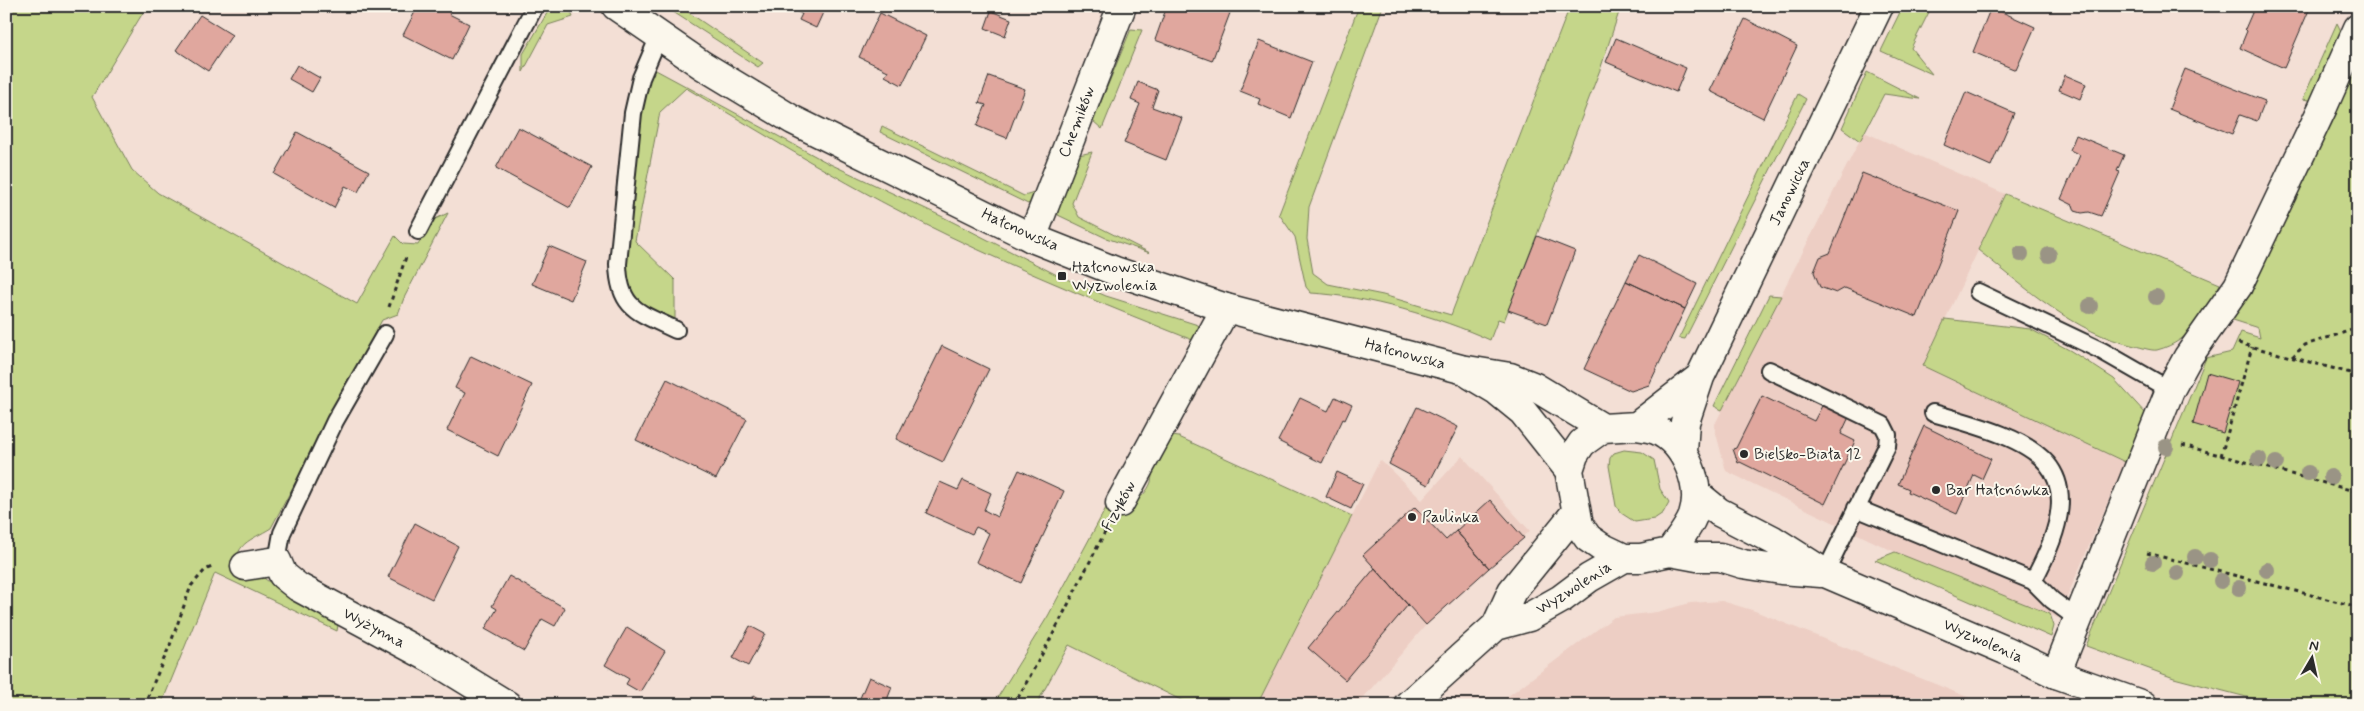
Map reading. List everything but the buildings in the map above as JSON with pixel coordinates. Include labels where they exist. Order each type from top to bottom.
[{"type":"street","name":"Hałcnowska","points":[[616,6],[747,94],[793,120],[1032,238],[1115,271],[1226,308],[1461,369],[1510,377],[1535,386],[1603,428]]},
{"type":"street","name":"Chemików","points":[[1032,238],[1122,6]]},
{"type":"street","name":"Janowicka","points":[[1683,452],[1685,422],[1700,378],[1879,6]]},
{"type":"street","points":[[2056,674],[2170,390],[2204,332],[2238,286],[2323,107],[2358,28]]},
{"type":"street","name":"Fizyków","points":[[1120,503],[1226,308]]},
{"type":"street","name":"Hałcnowska","points":[[1461,369],[1496,390],[1523,412],[1569,470]]},
{"type":"street","name":"Janowicka","points":[[1637,426],[1700,378]]},
{"type":"street","points":[[1637,426],[1656,430],[1672,440],[1683,452],[1697,494],[1693,515],[1670,552],[1641,558],[1624,558],[1600,547],[1588,538],[1579,526],[1569,470],[1574,455],[1582,444],[1603,428],[1637,426]]},
{"type":"street","name":"Wyzwolenia","points":[[1697,494],[1720,512],[1773,540],[1825,573],[2005,650],[2056,674],[2143,705]]},
{"type":"street","name":"Wyzwolenia","points":[[1408,705],[1496,626],[1512,591],[1576,512]]},
{"type":"street","name":"Wyzwolenia","points":[[1670,552],[1697,557],[1720,557],[1743,564],[1781,570],[1825,573]]},
{"type":"street","name":"Wyzwolenia","points":[[1496,626],[1529,617],[1561,599],[1589,578],[1624,558]]},
{"type":"street","points":[[245,566],[277,561]]},
{"type":"street","name":"Wyżynna","points":[[277,561],[283,574],[298,587],[432,659],[506,705]]},
{"type":"lane","points":[[418,231],[535,6]]},
{"type":"lane","points":[[659,36],[641,78],[633,113],[618,280],[623,297],[635,310],[676,330]]},
{"type":"lane","points":[[1978,292],[2102,351],[2170,390]]},
{"type":"lane","points":[[277,561],[282,533],[335,421],[385,334]]},
{"type":"lane","points":[[1769,370],[1883,426],[1888,435],[1887,446],[1825,573]]},
{"type":"lane","points":[[1933,413],[1973,424],[2013,440],[2038,454],[2053,471],[2060,492],[2060,510],[2056,531],[2048,555],[2033,581]]},
{"type":"lane","points":[[1856,508],[2033,581],[2052,600],[2079,620]]},
{"type":"path","points":[[385,334],[390,301],[418,231]]},
{"type":"path","points":[[2292,357],[2305,345],[2358,328]]},
{"type":"path","points":[[2204,332],[2252,347],[2358,375]]},
{"type":"path","points":[[2221,456],[2252,347]]},
{"type":"path","points":[[2153,434],[2171,442],[2358,492]]},
{"type":"path","name":"Fizyków","points":[[1014,705],[1052,636],[1120,503]]},
{"type":"path","points":[[2147,553],[2358,607]]},
{"type":"path","points":[[144,705],[170,645],[191,586],[205,570],[217,565],[245,566]]},
{"type":"shaded area","points":[[1864,132],[2005,194],[1923,366],[2125,462],[2058,618],[1895,552],[1726,471],[1714,426]]},
{"type":"shaded area","points":[[1462,456],[1530,531],[1426,625],[1357,705],[1257,705],[1380,460],[1422,500]]},
{"type":"shaded area","points":[[1722,601],[1755,611],[1987,705],[1496,705],[1614,617],[1657,612],[1690,603]]},
{"type":"green space","points":[[6,6],[147,6],[92,97],[132,170],[158,193],[357,304],[395,236],[403,244],[418,245],[431,221],[448,213],[404,298],[398,314],[382,320],[271,528],[250,540],[238,554],[236,571],[261,576],[294,600],[338,625],[337,631],[215,573],[161,705],[6,705]]},
{"type":"green space","points":[[554,6],[569,8],[573,17],[548,25],[523,72],[523,54],[550,8]]},
{"type":"green space","points":[[664,6],[679,6],[763,63],[758,67]]},
{"type":"green space","points":[[1359,6],[1383,6],[1309,207],[1307,239],[1313,273],[1328,284],[1383,295],[1451,315],[1570,6],[1621,6],[1601,67],[1504,321],[1498,319],[1490,340],[1448,323],[1402,309],[1355,298],[1311,293],[1306,287],[1295,237],[1279,214]]},
{"type":"green space","points":[[1903,6],[1932,6],[1911,48],[1932,74],[1881,51]]},
{"type":"green space","points":[[2337,23],[2343,35],[2314,101],[2303,99]]},
{"type":"green space","points":[[1131,29],[1142,30],[1102,129],[1093,121]]},
{"type":"green space","points":[[2358,52],[2358,705],[2277,705],[2174,678],[2086,646],[2206,358],[2232,352],[2241,332],[2260,338],[2258,328],[2230,319]]},
{"type":"green space","points":[[654,69],[828,163],[941,216],[1055,274],[1106,296],[1198,325],[1200,328],[1195,341],[1039,277],[913,218],[815,164],[686,88],[660,112],[635,241],[675,280],[675,321],[640,304],[626,288],[623,264],[640,114],[648,81]]},
{"type":"green space","points":[[1867,72],[1920,99],[1884,94],[1860,141],[1842,128]]},
{"type":"green space","points":[[1798,94],[1806,99],[1685,339],[1679,338]]},
{"type":"green space","points":[[882,126],[1024,196],[1034,193],[1033,200],[1028,204],[880,132]]},
{"type":"green space","points":[[1092,152],[1072,203],[1079,217],[1150,253],[1106,238],[1058,215],[1058,208],[1079,155]]},
{"type":"green space","points":[[2005,194],[2220,284],[2203,315],[2189,333],[2169,346],[2157,350],[2149,349],[2113,340],[2091,331],[2033,294],[1978,250]]},
{"type":"green space","points":[[1769,295],[1781,296],[1722,410],[1714,406]]},
{"type":"green space","points":[[1945,319],[2030,329],[2071,351],[2114,379],[2146,414],[2125,462],[1923,366]]},
{"type":"green space","points":[[1172,436],[1179,437],[1352,516],[1257,705],[1191,705],[1069,645],[1036,705],[993,705],[1048,616],[1107,506],[1127,506],[1144,494],[1151,482],[1154,469]]},
{"type":"green space","points":[[1624,450],[1642,452],[1654,460],[1660,489],[1669,502],[1663,513],[1654,519],[1635,522],[1621,513],[1616,506],[1609,466],[1610,458],[1614,453]]},
{"type":"green space","points":[[1895,552],[2050,614],[2054,626],[2051,637],[1875,560]]},
{"type":"place","name":"Hałcnowska Wyzwolenia","points":[[1062,276]]},
{"type":"place","name":"Bielsko-Biała 12","points":[[1744,454]]},
{"type":"place","name":"Bar Hałcnówka","points":[[1936,490]]},
{"type":"place","name":"Paulinka","points":[[1412,517]]}]
